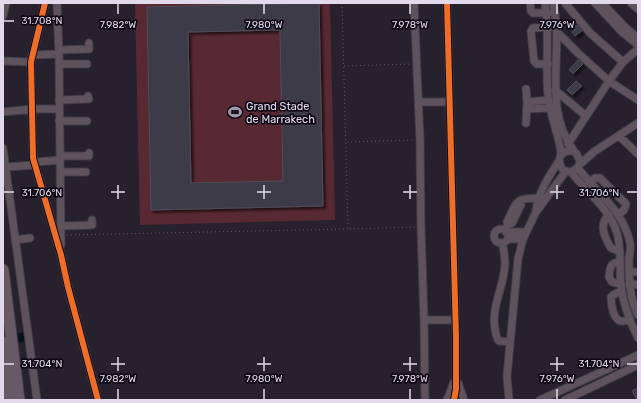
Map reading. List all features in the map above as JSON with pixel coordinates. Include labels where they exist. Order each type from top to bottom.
[{"type":"highway","points":[[3,270],[10,400]]},
{"type":"highway","points":[[7,341],[19,400]]},
{"type":"street","points":[[3,16],[6,3]]},
{"type":"street","points":[[44,3],[31,59],[32,152],[61,255],[98,400]]},
{"type":"street","points":[[57,3],[59,52],[61,255]]},
{"type":"street","points":[[414,3],[420,140],[420,227],[424,320],[425,400]]},
{"type":"street","points":[[447,3],[455,320],[456,389],[454,400]]},
{"type":"street","points":[[530,3],[531,11],[533,13],[546,13],[555,6]]},
{"type":"street","points":[[544,3],[548,27],[548,62],[552,104],[561,167],[574,169],[619,214],[630,244],[629,285],[634,308],[638,315]]},
{"type":"street","points":[[565,3],[590,33],[624,62]]},
{"type":"street","points":[[595,3],[622,32],[638,45]]},
{"type":"street","points":[[602,3],[638,38]]},
{"type":"street","points":[[631,3],[638,9]]},
{"type":"street","points":[[555,6],[558,30],[555,90],[552,104],[568,144],[578,155],[574,169]]},
{"type":"street","points":[[557,60],[537,64],[534,61],[531,31],[533,28],[548,27],[558,30],[579,54],[608,80],[638,100]]},
{"type":"street","points":[[3,61],[31,59],[59,52],[89,49],[88,43]]},
{"type":"street","points":[[568,144],[608,80],[638,49]]},
{"type":"street","points":[[59,64],[87,64]]},
{"type":"street","points":[[526,89],[526,123]]},
{"type":"street","points":[[555,90],[586,116]]},
{"type":"street","points":[[59,100],[88,99],[88,96]]},
{"type":"street","points":[[418,102],[450,102]]},
{"type":"street","points":[[527,106],[552,104]]},
{"type":"street","points":[[3,112],[32,109],[59,109]]},
{"type":"street","points":[[59,121],[87,121]]},
{"type":"street","points":[[509,400],[507,376],[516,267],[525,235],[536,212],[574,169],[595,151],[638,123]]},
{"type":"street","points":[[619,136],[638,154]]},
{"type":"street","points":[[3,148],[37,400]]},
{"type":"street","points":[[536,212],[538,198],[545,182],[560,158],[567,151],[574,151]]},
{"type":"street","points":[[6,168],[35,164],[60,158],[89,156],[89,153]]},
{"type":"street","points":[[574,169],[609,215],[617,233],[620,252],[621,288],[630,320],[638,338]]},
{"type":"street","points":[[60,172],[86,172]]},
{"type":"street","points":[[589,183],[595,178],[600,178],[626,204],[624,210],[619,214]]},
{"type":"street","points":[[510,342],[499,341],[497,339],[494,315],[501,290],[505,266],[506,234],[521,205],[520,201],[522,198],[538,198]]},
{"type":"street","points":[[609,215],[602,224],[603,229],[611,248],[620,252]]},
{"type":"street","points":[[61,226],[92,225],[92,220]]},
{"type":"street","points":[[617,233],[626,230]]},
{"type":"street","points":[[506,234],[525,235]]},
{"type":"street","points":[[15,240],[30,238]]},
{"type":"street","points":[[630,258],[638,257]]},
{"type":"street","points":[[620,262],[612,264],[609,277],[612,282],[621,288]]},
{"type":"street","points":[[629,272],[638,272]]},
{"type":"street","points":[[629,285],[638,285]]},
{"type":"street","points":[[621,288],[611,297],[613,308],[619,320],[630,320]]},
{"type":"street","points":[[501,290],[515,290]]},
{"type":"street","points":[[424,320],[455,320]]},
{"type":"street","points":[[540,400],[638,355]]},
{"type":"street","points":[[565,400],[638,365]]},
{"type":"street","points":[[447,400],[456,378]]},
{"type":"street","points":[[456,378],[464,400]]},
{"type":"street","points":[[456,389],[460,400]]},
{"type":"path","points":[[342,3],[348,229]]},
{"type":"path","points":[[344,66],[417,64]]},
{"type":"path","points":[[346,142],[420,140]]},
{"type":"path","points":[[61,236],[420,227]]},
{"type":"shaded area","name":"Grand Stade de Marrakech","points":[[135,3],[330,3],[335,220],[140,225]]},
{"type":"building","points":[[319,3],[323,206],[151,210],[147,7]],"holes":[[[280,30],[283,181],[191,183],[188,32]]]},
{"type":"building","points":[[577,25],[582,31],[575,36],[572,32],[575,30],[573,28]]},
{"type":"building","points":[[578,60],[583,64],[573,74],[569,70]]},
{"type":"building","points":[[576,81],[582,86],[572,95],[567,90]]},
{"type":"building","points":[[638,388],[638,400],[637,400],[632,391]]},
{"type":"waterway","points":[[6,340],[24,337]]},
{"type":"cycle path","points":[[45,3],[31,62],[33,158],[61,255],[98,400]]},
{"type":"cycle path","points":[[447,3],[456,337],[456,389],[454,400]]},
{"type":"place","name":"Grand Stade de Marrakech","points":[[235,112]]}]
